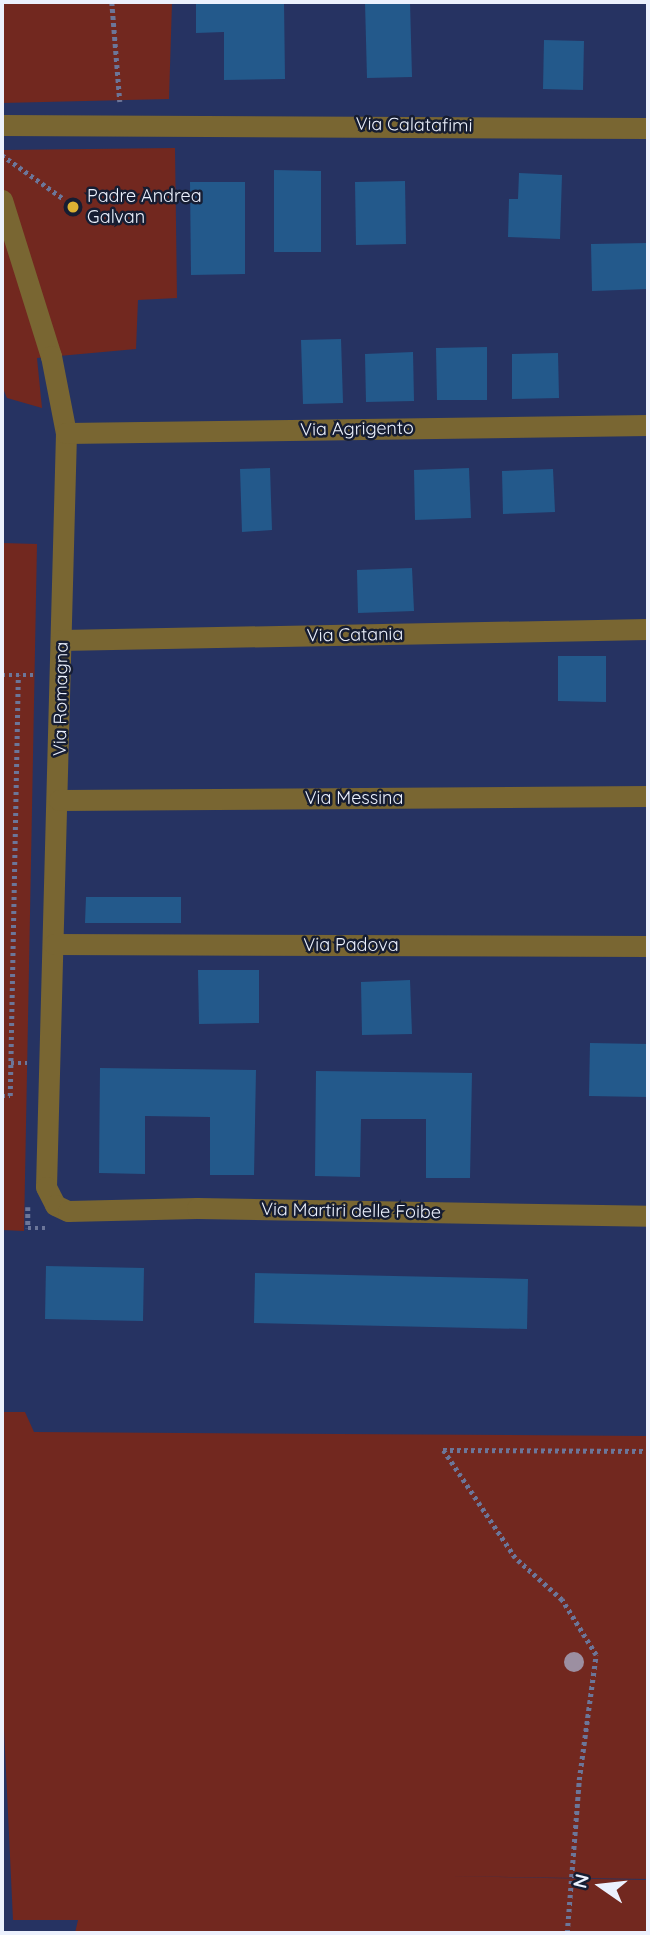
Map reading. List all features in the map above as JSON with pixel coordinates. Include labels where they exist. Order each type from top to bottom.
[{"type":"street","name":"Via Calatafimi","points":[[2,125],[179,123],[648,128]]},
{"type":"street","name":"Via Romagna","points":[[2,200],[51,356],[66,433],[59,800],[46,1187],[55,1205]]},
{"type":"street","name":"Via Agrigento","points":[[66,433],[648,425]]},
{"type":"street","name":"Via Catania","points":[[61,640],[648,629]]},
{"type":"street","name":"Via Messina","points":[[59,800],[648,796]]},
{"type":"street","name":"Via Padova","points":[[54,944],[648,946]]},
{"type":"street","name":"Via Martiri delle Foibe","points":[[55,1205],[68,1211],[197,1208],[648,1216]]},
{"type":"path","points":[[112,2],[120,94]]},
{"type":"path","points":[[2,155],[64,199]]},
{"type":"path","points":[[2,675],[18,675],[10,1096],[2,1096]]},
{"type":"path","points":[[567,1933],[579,1780],[596,1655],[562,1600],[515,1558],[443,1450],[648,1451]]},
{"type":"shaded area","points":[[2,2],[172,2],[169,99],[2,103]]},
{"type":"shaded area","points":[[175,148],[177,298],[138,300],[136,349],[37,358],[42,408],[7,398],[2,386],[2,150]]},
{"type":"shaded area","points":[[2,543],[37,544],[24,1231],[2,1230]]},
{"type":"shaded area","points":[[2,1412],[25,1412],[34,1432],[648,1436],[648,1879],[448,1876],[648,1880],[648,1933],[75,1933],[78,1920],[13,1920],[2,1686]]},
{"type":"building","points":[[196,2],[284,2],[285,79],[224,80],[224,32],[196,33]]},
{"type":"building","points":[[365,2],[410,2],[412,77],[367,78]]},
{"type":"building","points":[[544,40],[584,41],[583,90],[543,89]]},
{"type":"building","points":[[274,170],[321,171],[321,252],[274,252]]},
{"type":"building","points":[[519,173],[562,175],[560,239],[508,237],[509,199],[518,199]]},
{"type":"building","points":[[405,181],[406,244],[356,245],[355,182]]},
{"type":"building","points":[[190,182],[245,182],[245,274],[191,275]]},
{"type":"building","points":[[648,243],[648,289],[592,291],[591,244]]},
{"type":"building","points":[[341,339],[343,403],[303,404],[301,340]]},
{"type":"building","points":[[487,347],[487,400],[437,400],[436,348]]},
{"type":"building","points":[[413,352],[414,401],[366,402],[365,354]]},
{"type":"building","points":[[558,353],[559,398],[512,399],[512,354]]},
{"type":"building","points":[[270,468],[272,530],[242,532],[240,469]]},
{"type":"building","points":[[469,468],[471,518],[415,520],[414,470]]},
{"type":"building","points":[[553,469],[555,512],[503,514],[502,471]]},
{"type":"building","points":[[412,568],[414,611],[358,613],[357,570]]},
{"type":"building","points":[[558,656],[606,656],[606,702],[558,701]]},
{"type":"building","points":[[86,897],[181,897],[181,923],[85,923]]},
{"type":"building","points":[[198,970],[259,970],[259,1023],[199,1024]]},
{"type":"building","points":[[410,980],[412,1034],[362,1035],[361,982]]},
{"type":"building","points":[[590,1043],[648,1044],[648,1097],[589,1096]]},
{"type":"building","points":[[100,1068],[256,1070],[254,1175],[210,1175],[210,1117],[145,1116],[145,1174],[99,1173]]},
{"type":"building","points":[[316,1071],[472,1073],[470,1178],[426,1178],[426,1119],[361,1119],[360,1177],[315,1176]]},
{"type":"building","points":[[46,1266],[144,1268],[143,1321],[45,1319]]},
{"type":"building","points":[[255,1273],[528,1279],[527,1329],[254,1323]]},
{"type":"place","name":"Padre Andrea Galvan","points":[[73,207]]}]
